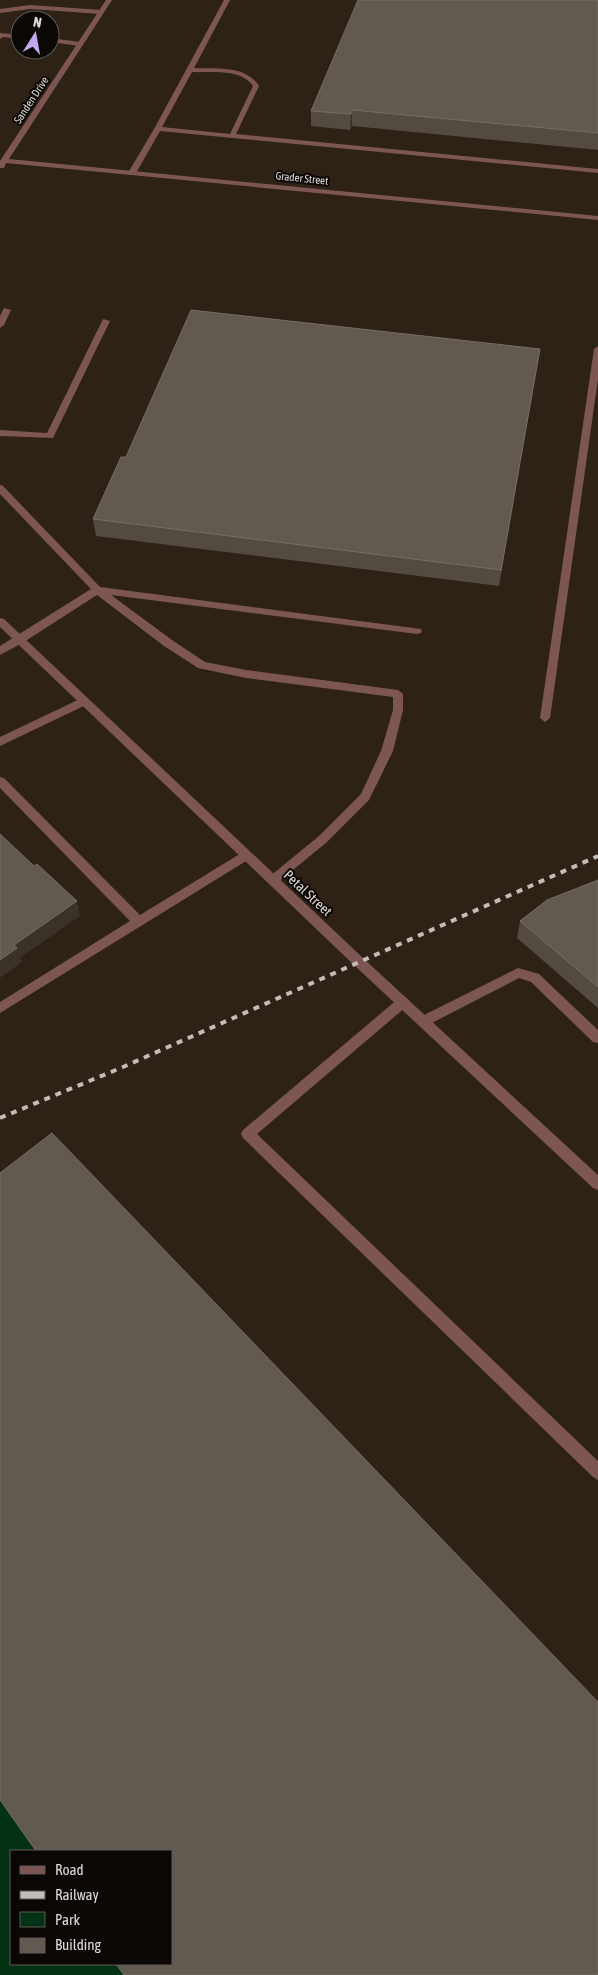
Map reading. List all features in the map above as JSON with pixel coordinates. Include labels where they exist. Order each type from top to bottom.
[{"type":"street","points":[[21,8],[27,0]]},
{"type":"street","name":"Sanden Drive","points":[[2,164],[109,0]]},
{"type":"street","points":[[132,173],[158,129],[227,0]]},
{"type":"street","points":[[0,11],[30,6],[101,12]]},
{"type":"street","points":[[60,41],[80,44]]},
{"type":"street","points":[[189,70],[240,75],[250,78],[256,86],[232,136]]},
{"type":"street","points":[[158,129],[598,171]]},
{"type":"street","name":"Grader Street","points":[[2,164],[132,173],[598,218]]},
{"type":"street","points":[[0,325],[7,310]]},
{"type":"street","points":[[0,433],[50,436],[106,321]]},
{"type":"street","points":[[545,718],[598,349]]},
{"type":"street","points":[[0,488],[97,590],[168,643],[202,665],[246,674],[398,694],[398,710],[387,751],[365,797],[323,839],[273,880]]},
{"type":"street","points":[[0,651],[97,590],[417,631]]},
{"type":"street","name":"Petal Street","points":[[0,621],[598,1184]]},
{"type":"street","points":[[0,742],[84,700]]},
{"type":"street","points":[[0,781],[139,922]]},
{"type":"street","points":[[0,1008],[247,855]]},
{"type":"street","points":[[424,1022],[518,973],[535,978],[598,1038]]},
{"type":"street","points":[[403,1002],[248,1134],[598,1472]]},
{"type":"shaded area","points":[[0,0],[598,0],[598,1975],[0,1975]]},
{"type":"green space","points":[[0,1785],[45,1850],[10,1850],[10,1965],[125,1965],[132,1975],[0,1975]]},
{"type":"building","points":[[358,0],[598,0],[598,133],[352,110],[351,114],[311,111]]},
{"type":"building","points":[[191,310],[540,349],[501,570],[93,519],[121,457],[126,457]]},
{"type":"building","points":[[0,834],[34,866],[37,864],[77,901],[14,945],[17,948],[0,960]]},
{"type":"building","points":[[598,880],[598,987],[520,921],[547,900]]},
{"type":"building","points":[[52,1133],[598,1702],[598,1975],[124,1975],[117,1965],[172,1965],[172,1850],[35,1850],[0,1800],[0,1173]]},
{"type":"railway","points":[[0,1118],[123,1067],[598,856]]}]
